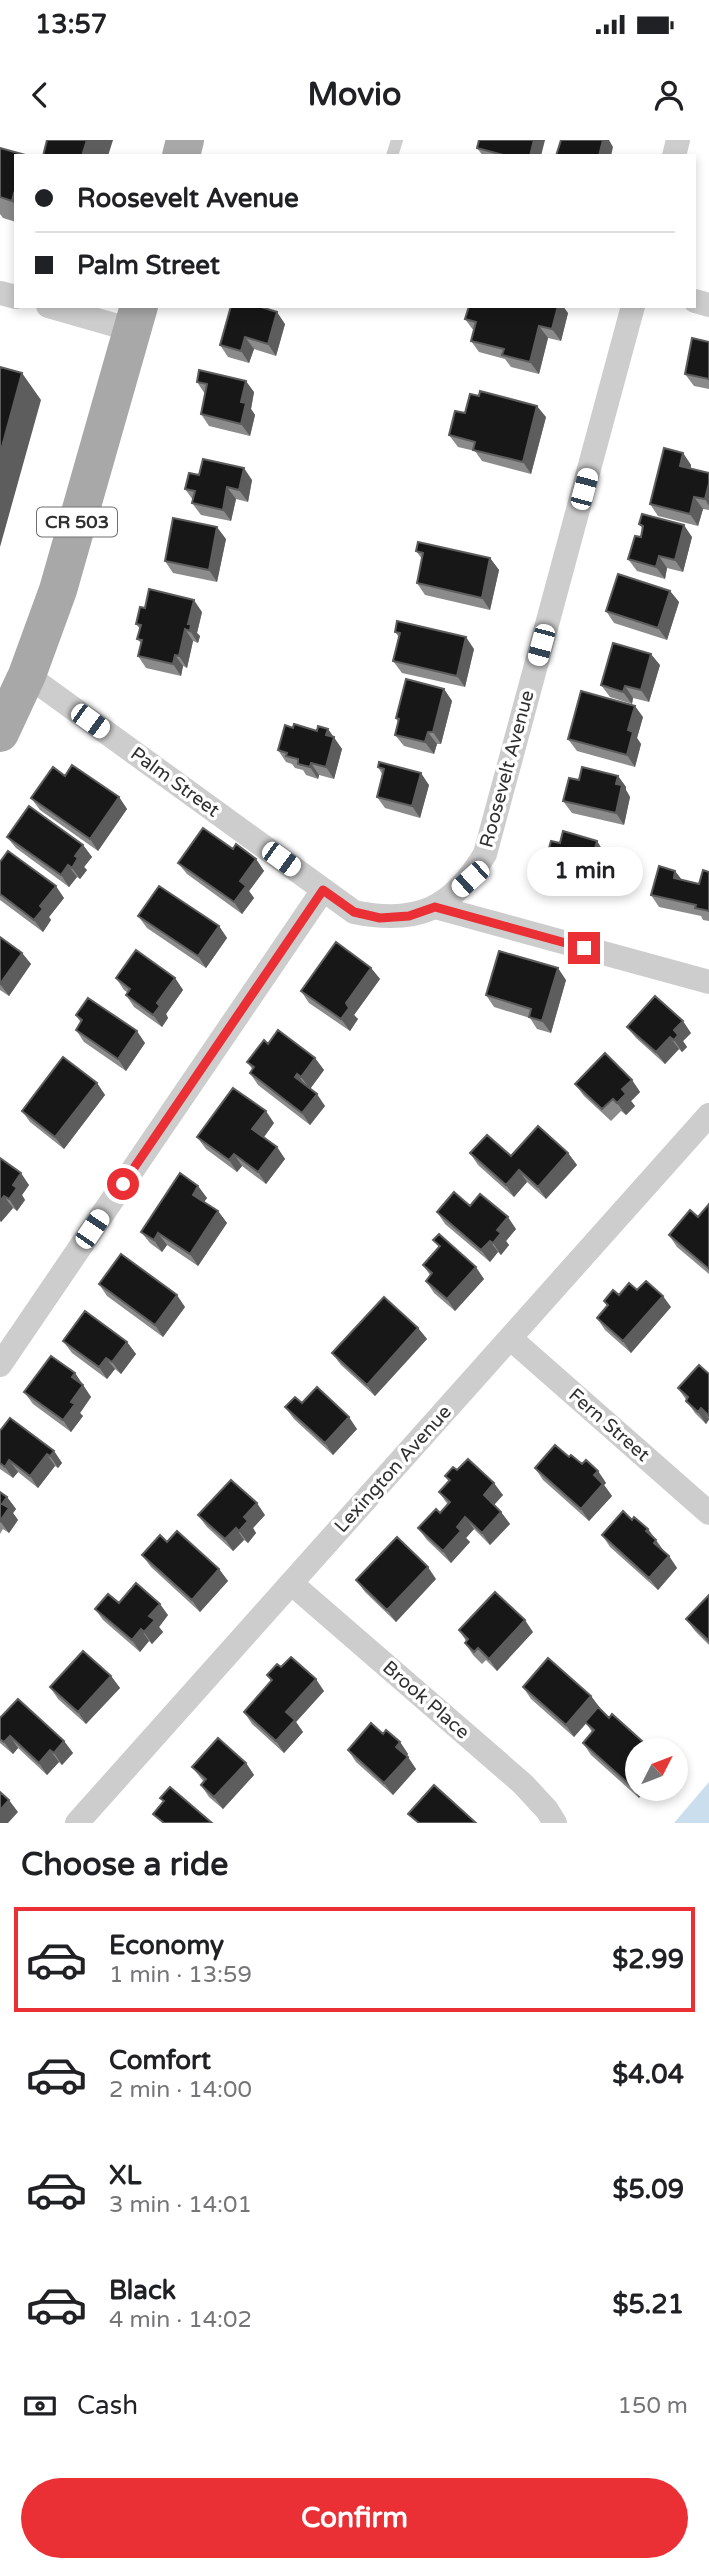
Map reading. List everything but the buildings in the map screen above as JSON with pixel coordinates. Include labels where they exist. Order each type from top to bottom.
[{"type":"main road","name":"CR 503","points":[[0,733],[27,675],[58,590],[135,318]]},
{"type":"street","points":[[62,308],[135,318]]},
{"type":"street","name":"Roosevelt Avenue","points":[[323,890],[354,912],[380,918],[409,916],[447,900],[470,879],[485,854],[632,308]]},
{"type":"street","name":"Palm Street","points":[[27,675],[323,890]]},
{"type":"street","points":[[0,1365],[323,890]]},
{"type":"street","points":[[435,907],[709,982]]},
{"type":"street","name":"Lexington Avenue","points":[[77,1823],[709,1115]]},
{"type":"street","name":"Fern Street","points":[[510,1338],[709,1513]]},
{"type":"street","name":"Brook Place","points":[[291,1583],[523,1784],[555,1823]]},
{"type":"water","points":[[709,1782],[709,1823],[674,1823]]},
{"type":"route","points":[[123,1184],[323,890],[354,912],[380,918],[409,916],[435,907],[584,948]]}]
